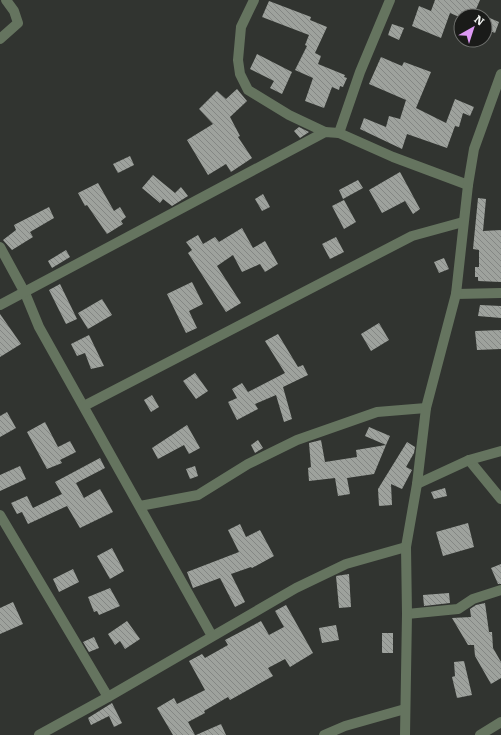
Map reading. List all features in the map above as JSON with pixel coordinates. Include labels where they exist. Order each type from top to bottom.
[{"type":"street","points":[[0,39],[18,23],[14,11],[6,0]]},
{"type":"street","points":[[254,0],[241,27],[238,60],[240,74],[248,90],[289,116],[325,132],[340,133],[393,157],[468,184]]},
{"type":"street","points":[[340,133],[360,72],[390,0]]},
{"type":"street","points":[[405,735],[407,614],[406,547],[417,484],[426,408],[456,294],[463,222],[474,149],[501,74]]},
{"type":"street","points":[[0,305],[325,132]]},
{"type":"street","points":[[84,406],[412,236],[463,222]]},
{"type":"street","points":[[0,248],[25,293],[39,327],[212,636]]},
{"type":"street","points":[[456,294],[501,293]]},
{"type":"street","points":[[140,506],[198,495],[248,464],[297,440],[377,412],[426,408]]},
{"type":"street","points":[[417,484],[469,460],[501,451]]},
{"type":"street","points":[[469,460],[501,499]]},
{"type":"street","points":[[0,515],[108,697]]},
{"type":"street","points":[[39,735],[108,697],[296,588],[346,564],[406,547]]},
{"type":"street","points":[[407,614],[458,609],[473,599],[501,590]]},
{"type":"street","points":[[324,735],[345,726],[405,710]]},
{"type":"street","points":[[480,735],[501,722]]},
{"type":"building","points":[[435,0],[480,0],[476,8],[453,8],[453,14],[450,13],[441,38],[412,26],[419,6],[431,11]]},
{"type":"building","points":[[269,1],[311,17],[310,20],[327,27],[315,53],[321,56],[318,64],[345,75],[344,77],[347,78],[343,87],[340,86],[339,90],[332,87],[324,108],[305,101],[313,78],[295,70],[307,46],[305,45],[309,35],[262,17]]},
{"type":"building","points":[[493,19],[499,22],[495,33],[493,32]]},
{"type":"building","points":[[392,24],[404,28],[399,40],[388,35]]},
{"type":"building","points":[[257,54],[292,72],[282,94],[270,88],[274,81],[250,69]]},
{"type":"building","points":[[381,57],[402,66],[404,62],[431,72],[416,108],[446,123],[455,99],[474,107],[470,116],[463,113],[459,127],[455,126],[447,148],[407,134],[402,149],[360,129],[364,118],[386,127],[389,116],[400,119],[406,100],[369,84]]},
{"type":"building","points":[[237,89],[247,101],[230,117],[240,136],[238,137],[252,158],[231,172],[226,164],[208,175],[187,140],[213,124],[199,109],[217,91],[226,99]]},
{"type":"building","points":[[299,127],[309,132],[300,138],[294,131]]},
{"type":"building","points":[[130,156],[134,165],[118,173],[113,164]]},
{"type":"building","points":[[400,172],[420,209],[413,214],[405,201],[382,213],[369,190]]},
{"type":"building","points":[[153,175],[175,193],[181,187],[188,196],[172,206],[163,199],[160,203],[142,188]]},
{"type":"building","points":[[358,180],[363,188],[343,199],[339,190]]},
{"type":"building","points":[[98,183],[114,211],[120,207],[126,217],[121,221],[123,224],[107,234],[87,205],[85,206],[78,193]]},
{"type":"building","points":[[263,194],[270,207],[262,211],[255,199]]},
{"type":"building","points":[[478,198],[486,199],[483,231],[501,230],[501,282],[478,281],[478,277],[475,277],[475,267],[479,267],[479,250],[473,249]]},
{"type":"building","points":[[344,200],[356,222],[344,229],[332,206]]},
{"type":"building","points":[[49,207],[54,218],[30,232],[33,237],[12,250],[3,240],[16,230],[14,225]]},
{"type":"building","points":[[242,228],[253,248],[265,241],[278,264],[265,272],[260,264],[242,272],[233,255],[217,266],[241,303],[226,312],[188,253],[192,250],[186,242],[198,235],[203,244],[215,237],[219,242]]},
{"type":"building","points":[[336,237],[344,252],[330,259],[322,244]]},
{"type":"building","points":[[66,250],[70,257],[52,268],[48,261]]},
{"type":"building","points":[[444,258],[449,269],[439,273],[434,262]]},
{"type":"building","points":[[192,282],[203,304],[189,311],[197,328],[186,333],[167,294]]},
{"type":"building","points":[[60,284],[77,319],[66,324],[49,290]]},
{"type":"building","points":[[102,299],[112,315],[88,329],[78,313]]},
{"type":"building","points":[[480,305],[501,306],[501,318],[478,316]]},
{"type":"building","points":[[0,314],[21,344],[0,357]]},
{"type":"building","points":[[379,323],[389,340],[371,351],[361,334]]},
{"type":"building","points":[[501,330],[501,349],[477,350],[475,331]]},
{"type":"building","points":[[278,334],[298,367],[303,365],[308,375],[283,387],[292,419],[284,422],[276,395],[255,404],[258,409],[237,420],[228,402],[237,398],[232,389],[242,383],[248,392],[285,373],[265,341]]},
{"type":"building","points":[[89,335],[104,366],[91,369],[85,353],[77,356],[71,344]]},
{"type":"building","points":[[195,373],[208,391],[196,399],[183,381]]},
{"type":"building","points":[[152,395],[159,407],[151,412],[144,400]]},
{"type":"building","points":[[7,412],[16,428],[0,437],[0,416]]},
{"type":"building","points":[[45,422],[58,447],[70,441],[76,452],[60,460],[62,463],[47,469],[27,432]]},
{"type":"building","points":[[187,425],[200,448],[189,454],[184,445],[158,459],[152,448]]},
{"type":"building","points":[[369,427],[390,436],[386,445],[365,436]]},
{"type":"building","points":[[258,440],[263,448],[255,453],[251,445]]},
{"type":"building","points":[[321,440],[325,462],[357,457],[356,450],[386,445],[374,474],[347,478],[350,494],[338,496],[335,478],[309,481],[308,468],[311,467],[309,443]]},
{"type":"building","points":[[407,442],[415,447],[414,453],[406,467],[412,470],[402,489],[391,484],[392,505],[379,506],[378,489]]},
{"type":"building","points":[[100,458],[105,468],[76,483],[84,498],[100,489],[113,512],[80,528],[67,506],[28,524],[22,512],[17,514],[11,503],[27,496],[33,508],[62,494],[55,482]]},
{"type":"building","points":[[20,466],[26,479],[0,491],[0,475]]},
{"type":"building","points":[[195,466],[198,476],[190,479],[186,469]]},
{"type":"building","points":[[445,488],[447,496],[434,499],[431,492]]},
{"type":"building","points":[[468,523],[474,547],[443,556],[436,532]]},
{"type":"building","points":[[240,524],[246,537],[260,530],[274,556],[252,568],[251,567],[231,574],[245,602],[235,607],[220,578],[193,588],[187,572],[239,552],[228,530]]},
{"type":"building","points":[[112,548],[124,571],[110,579],[97,556]]},
{"type":"building","points":[[501,564],[501,584],[498,584],[491,568]]},
{"type":"building","points":[[73,569],[79,582],[59,592],[53,579]]},
{"type":"building","points":[[349,574],[351,607],[339,608],[336,576]]},
{"type":"building","points":[[110,588],[120,606],[99,615],[97,611],[94,612],[88,597]]},
{"type":"building","points":[[449,593],[450,603],[424,606],[423,595]]},
{"type":"building","points":[[13,602],[23,624],[0,634],[0,608]]},
{"type":"building","points":[[485,603],[489,632],[492,632],[493,648],[501,662],[501,678],[491,684],[475,656],[474,645],[468,645],[452,618],[471,617],[470,609],[476,605]]},
{"type":"building","points":[[286,605],[313,653],[290,667],[285,659],[268,668],[273,676],[230,700],[228,697],[204,711],[205,713],[188,722],[195,735],[173,735],[157,708],[174,698],[177,704],[205,690],[189,661],[202,654],[205,658],[228,645],[225,640],[261,621],[269,635],[284,627],[275,611]]},
{"type":"building","points":[[127,621],[140,639],[125,649],[120,641],[115,645],[108,634]]},
{"type":"building","points":[[336,625],[339,640],[322,643],[319,628]]},
{"type":"building","points":[[382,633],[393,633],[393,653],[382,653]]},
{"type":"building","points":[[94,637],[99,648],[89,652],[83,642]]},
{"type":"building","points":[[464,661],[472,695],[457,698],[452,677],[455,676],[454,662]]},
{"type":"building","points":[[112,703],[122,723],[114,727],[109,716],[91,725],[88,718]]},
{"type":"building","points":[[221,724],[226,735],[196,735]]}]
